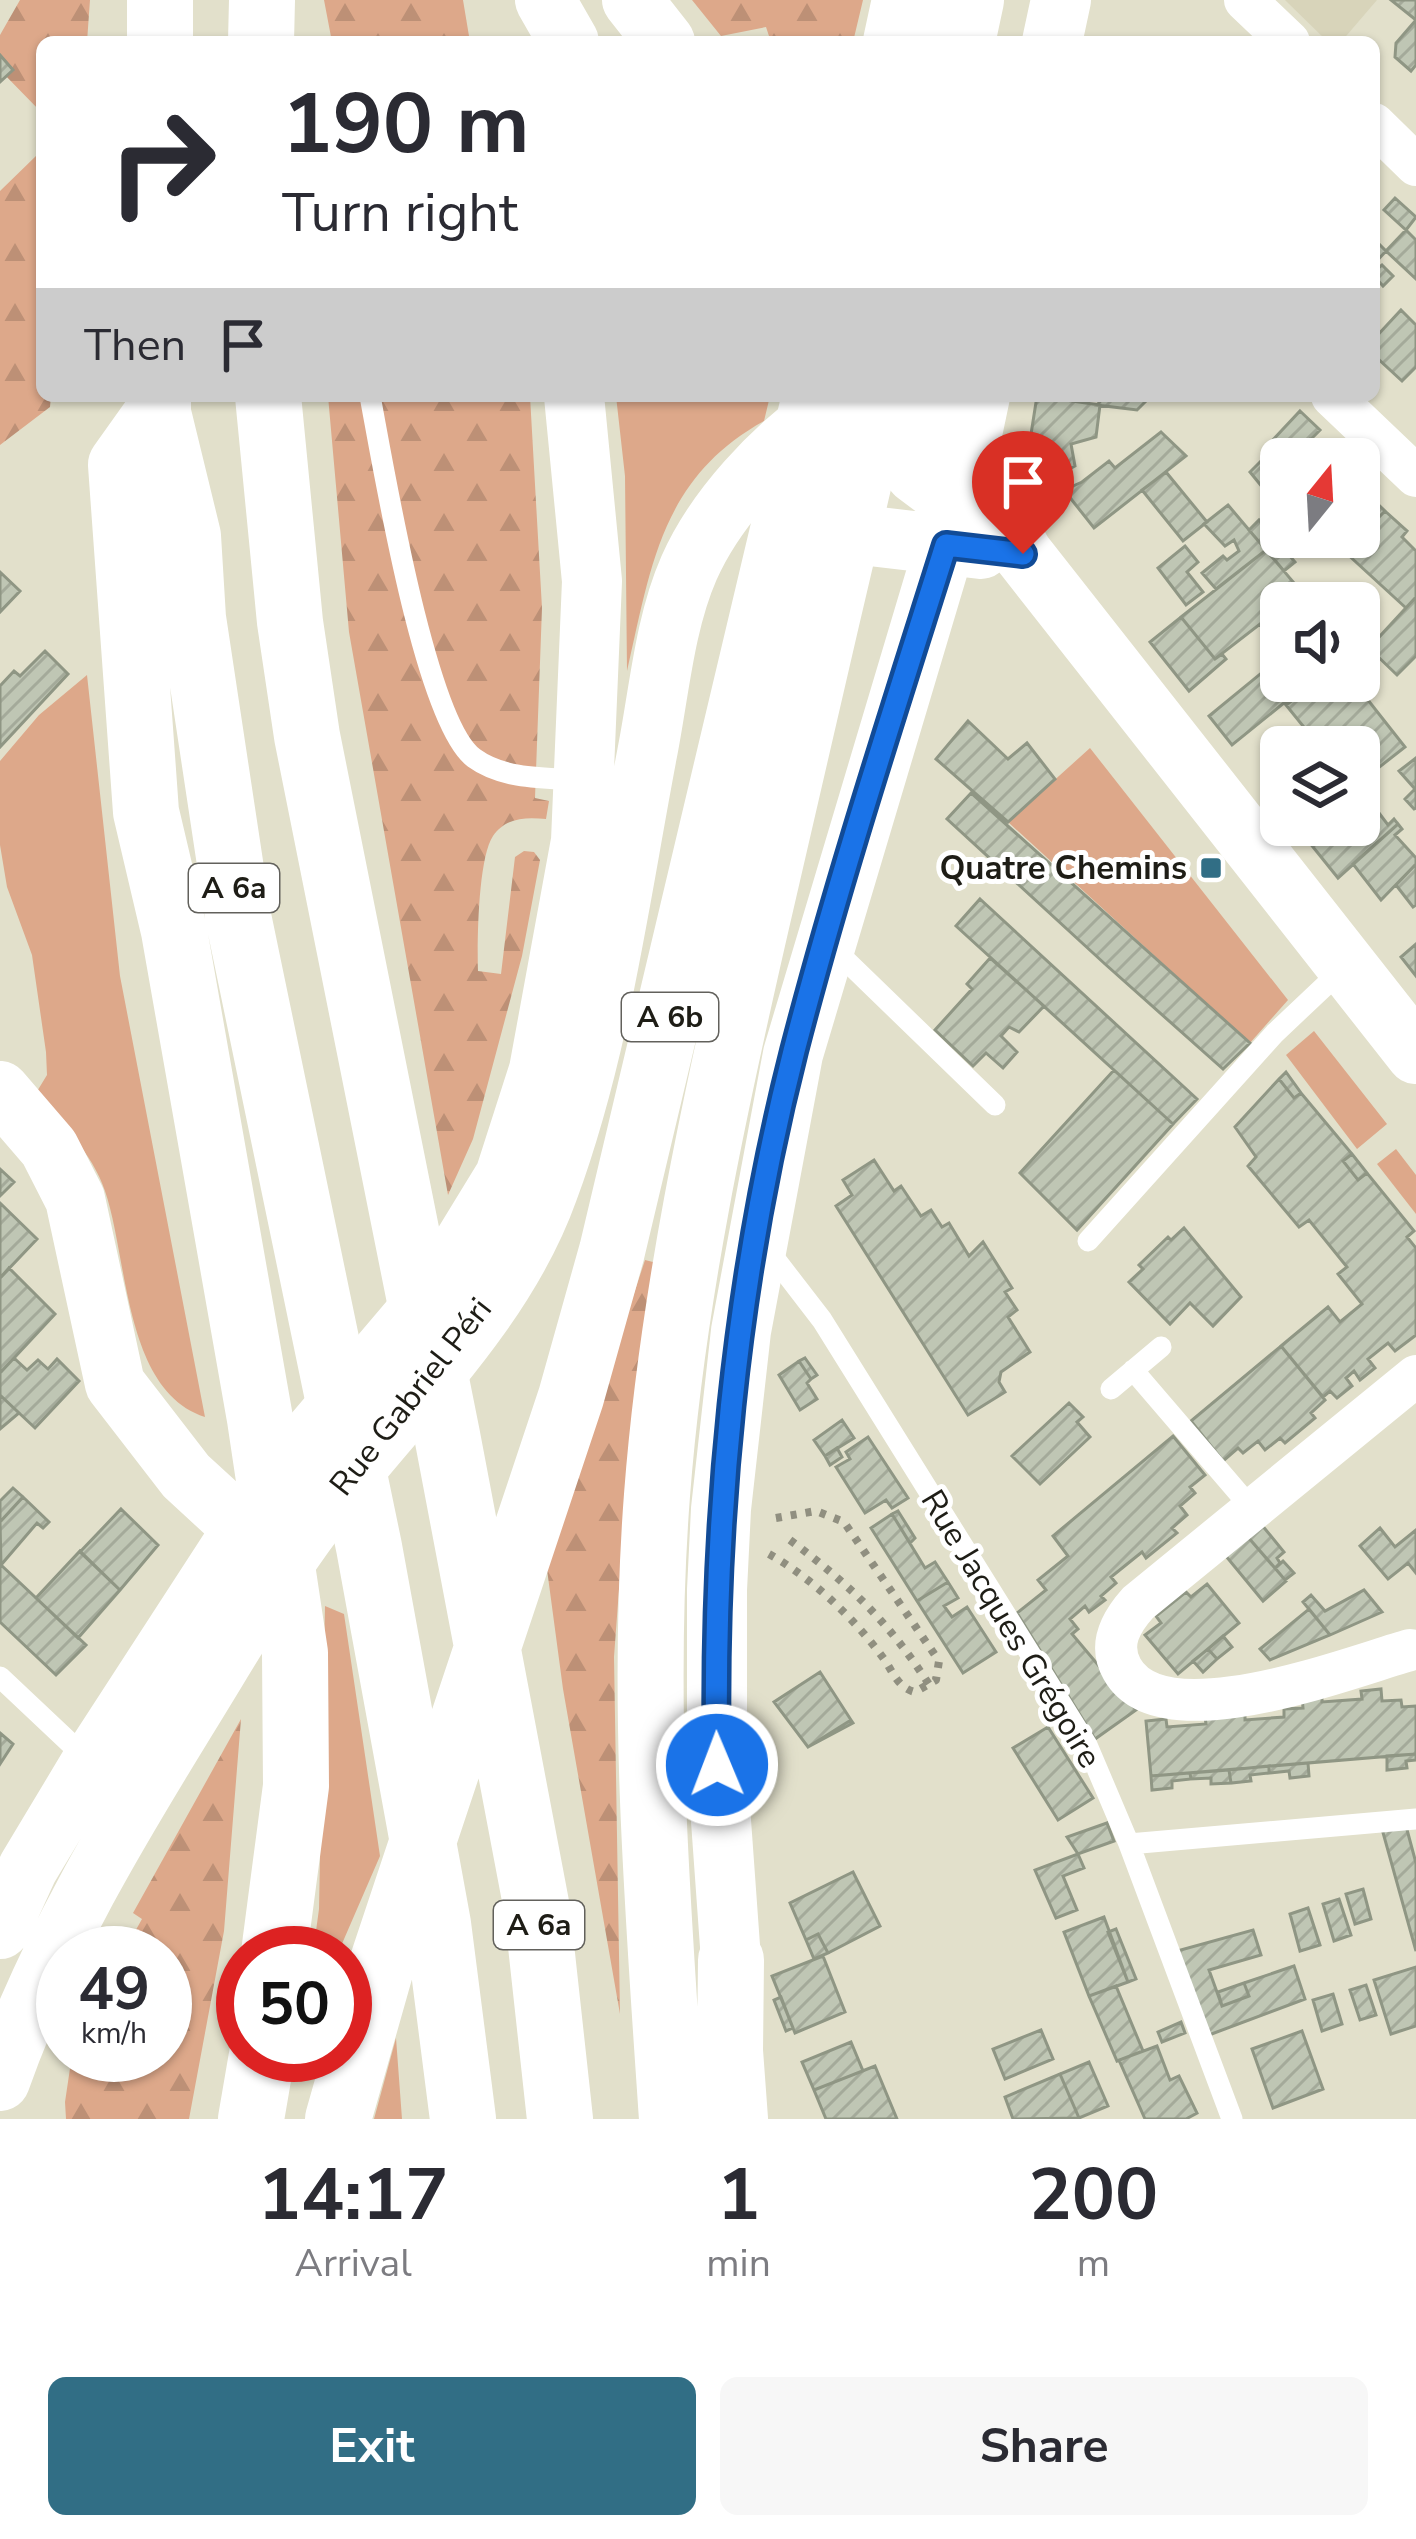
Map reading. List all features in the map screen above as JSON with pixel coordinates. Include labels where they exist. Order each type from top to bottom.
[{"type":"highway","points":[[160,0],[160,36]]},
{"type":"highway","points":[[261,36],[262,0]]},
{"type":"highway","points":[[897,36],[905,0]]},
{"type":"highway","points":[[963,36],[971,0]]},
{"type":"highway","name":"A 6a","points":[[269,402],[307,736],[504,1734],[536,1909],[560,2119]]},
{"type":"highway","name":"A 6b","points":[[338,2119],[382,1964],[571,1397],[653,1087],[814,402]]},
{"type":"highway","name":"A 6b","points":[[672,2119],[649,1736],[657,1495],[702,1170],[878,402]]},
{"type":"highway","points":[[158,405],[121,465],[146,812],[173,931],[260,1419],[295,1653],[296,1786],[278,1926]]},
{"type":"highway","name":"A 6a","points":[[158,405],[188,536],[193,618],[238,916],[369,1547],[438,1924],[463,2119]]},
{"type":"highway","points":[[730,1960],[735,2119]]},
{"type":"highway","points":[[251,2119],[257,2082]]},
{"type":"main road","points":[[521,0],[525,36]]},
{"type":"main road","points":[[545,0],[566,36]]},
{"type":"main road","points":[[632,0],[659,36]]},
{"type":"main road","points":[[1053,36],[1061,0]]},
{"type":"main road","name":"Rue Gabriel Péri","points":[[0,2081],[42,1976],[262,1547],[276,1478],[434,1292],[505,1176],[539,1070],[581,841],[592,581],[575,402]]},
{"type":"main road","name":"Rue Gabriel Péri","points":[[0,1929],[28,1868],[91,1763],[262,1547],[483,1311],[546,1197],[575,1112],[601,1007],[670,631],[688,570],[717,517],[767,463],[839,402]]},
{"type":"main road","points":[[851,402],[916,474],[1023,554],[1346,966],[1411,1039]]},
{"type":"main road","points":[[928,402],[958,503],[1023,554]]},
{"type":"main road","points":[[730,1960],[717,1765],[717,1590],[729,1423],[758,1237],[793,1054],[958,503],[979,402]]},
{"type":"main road","points":[[717,517],[958,503]]},
{"type":"main road","points":[[0,1091],[49,1148],[75,1199],[115,1384],[185,1476],[262,1547]]},
{"type":"street","points":[[1245,0],[1283,36]]},
{"type":"street","points":[[1380,130],[1416,164]]},
{"type":"street","points":[[1338,402],[1416,476]]},
{"type":"street","points":[[1410,1650],[1211,1702],[1155,1695],[1122,1670],[1116,1646],[1129,1614],[1416,1376]]},
{"type":"street","points":[[730,1960],[762,2119]]},
{"type":"lane","points":[[371,402],[400,550],[450,727],[475,758],[492,767],[536,777],[585,780]]},
{"type":"lane","points":[[825,940],[994,1105]]},
{"type":"lane","points":[[1088,1241],[1275,1033],[1346,966]]},
{"type":"lane","name":"Rue Jacques Grégoire","points":[[758,1237],[822,1320],[1087,1745],[1232,2119]]},
{"type":"lane","points":[[1111,1389],[1160,1347]]},
{"type":"lane","points":[[1133,1370],[1254,1510]]},
{"type":"lane","points":[[0,1677],[91,1763]]},
{"type":"lane","points":[[1129,1844],[1416,1819]]},
{"type":"path","points":[[753,1518],[782,1520],[816,1510],[844,1522],[938,1661],[939,1675],[930,1686],[915,1692],[903,1688],[851,1620],[773,1556]]},
{"type":"path","points":[[790,1540],[866,1601],[930,1686]]},
{"type":"shaded area","points":[[1285,0],[1377,0],[1346,36],[1322,36]]},
{"type":"green space","points":[[20,0],[90,0],[87,36],[36,36],[36,107],[0,70],[0,35]]},
{"type":"green space","points":[[324,0],[463,0],[469,36],[331,36]]},
{"type":"green space","points":[[692,0],[863,0],[854,36],[769,36],[766,27],[721,36]]},
{"type":"green space","points":[[36,156],[36,402],[50,402],[0,445],[0,191]]},
{"type":"green space","points":[[329,402],[530,402],[542,608],[535,798],[549,801],[546,819],[524,818],[498,830],[484,862],[478,971],[501,974],[515,857],[534,852],[540,860],[522,956],[473,1139],[448,1195],[349,632]]},
{"type":"green space","points":[[617,402],[769,402],[764,421],[703,469],[666,528],[627,671],[625,476]]},
{"type":"green space","points":[[87,675],[120,976],[205,1417],[178,1403],[158,1380],[133,1319],[105,1191],[75,1139],[36,1093],[47,1075],[46,1052],[32,955],[7,887],[0,845],[0,761],[39,715]]},
{"type":"green space","points":[[1090,748],[1288,1000],[1250,1043],[1008,822]]},
{"type":"green space","points":[[1314,1031],[1387,1124],[1357,1149],[1286,1055]]},
{"type":"green space","points":[[1396,1149],[1416,1175],[1416,1214],[1377,1164]]},
{"type":"green space","points":[[645,1260],[661,1264],[625,1508],[614,1657],[620,2014],[563,1689],[546,1562]]},
{"type":"green space","points":[[325,1606],[344,1614],[380,1856],[350,1926],[317,1926]]},
{"type":"green space","points":[[241,1719],[224,1926],[216,1926],[216,1974],[189,2119],[66,2119],[68,2082],[192,2082],[192,1926],[138,1926],[142,1919],[133,1913]]},
{"type":"green space","points":[[396,2038],[402,2119],[374,2119]]},
{"type":"building","points":[[1391,0],[1416,0],[1416,20]]},
{"type":"building","points":[[1416,20],[1416,65],[1411,71],[1395,57],[1396,43]]},
{"type":"building","points":[[0,55],[13,70],[0,82]]},
{"type":"building","points":[[1395,198],[1416,217],[1406,230],[1384,210]]},
{"type":"building","points":[[1406,230],[1416,240],[1416,279],[1386,251]]},
{"type":"building","points":[[1380,267],[1393,276],[1383,286],[1380,283]]},
{"type":"building","points":[[1401,310],[1416,325],[1416,367],[1402,381],[1380,361],[1380,333]]},
{"type":"building","points":[[1036,402],[1100,405],[1096,437],[1071,444],[1075,466],[1041,484],[1029,447]]},
{"type":"building","points":[[1100,402],[1145,402],[1137,410],[1097,405]]},
{"type":"building","points":[[1300,411],[1320,430],[1312,438],[1275,438]]},
{"type":"building","points":[[1161,432],[1186,456],[1094,528],[1064,490],[1109,461],[1115,468]]},
{"type":"building","points":[[1260,462],[1260,484],[1250,472]]},
{"type":"building","points":[[1166,472],[1207,522],[1183,541],[1142,490]]},
{"type":"building","points":[[1228,505],[1260,543],[1260,555],[1216,589],[1202,573],[1223,556],[1227,560],[1239,551],[1234,540],[1225,546],[1204,524]]},
{"type":"building","points":[[1385,511],[1407,531],[1402,537],[1416,551],[1416,597],[1406,608],[1352,558],[1380,558],[1380,516]]},
{"type":"building","points":[[1259,520],[1260,543],[1249,530]]},
{"type":"building","points":[[1185,546],[1198,562],[1187,572],[1203,592],[1186,605],[1158,568]]},
{"type":"building","points":[[1260,555],[1273,558],[1293,582],[1260,582],[1260,624],[1215,659],[1181,617]]},
{"type":"building","points":[[1273,558],[1295,562],[1284,571]]},
{"type":"building","points":[[0,572],[20,591],[0,612]]},
{"type":"building","points":[[1416,597],[1416,656],[1397,675],[1380,659],[1380,636]]},
{"type":"building","points":[[1181,617],[1215,659],[1222,654],[1226,659],[1189,691],[1150,642]]},
{"type":"building","points":[[45,651],[68,674],[0,747],[0,686],[14,671],[20,676]]},
{"type":"building","points":[[1260,674],[1260,702],[1285,702],[1232,745],[1209,716]]},
{"type":"building","points":[[1370,702],[1405,747],[1380,767],[1380,726],[1303,726],[1286,705]]},
{"type":"building","points":[[968,721],[1008,759],[1027,743],[1055,779],[1008,822],[936,759]]},
{"type":"building","points":[[1416,758],[1416,808],[1414,809],[1405,799],[1415,789],[1399,771]]},
{"type":"building","points":[[971,793],[1250,1043],[1223,1069],[1105,964],[947,819]]},
{"type":"building","points":[[1380,814],[1388,825],[1394,819],[1398,824],[1380,840]]},
{"type":"building","points":[[1398,824],[1402,829],[1395,835],[1416,858],[1416,864],[1381,900],[1353,864],[1373,846],[1380,846],[1380,840]]},
{"type":"building","points":[[1312,846],[1374,846],[1338,878]]},
{"type":"building","points":[[1416,864],[1416,905],[1413,907],[1396,885]]},
{"type":"building","points":[[980,899],[1197,1099],[1173,1124],[956,926]]},
{"type":"building","points":[[1416,944],[1416,976],[1401,957]]},
{"type":"building","points":[[990,958],[1044,1006],[1019,1032],[1009,1027],[1001,1036],[1017,1052],[1003,1068],[986,1053],[973,1066],[935,1030],[972,989],[967,984]]},
{"type":"building","points":[[1114,1070],[1173,1124],[1077,1230],[1020,1173]]},
{"type":"building","points":[[1286,1072],[1301,1093],[1294,1098],[1279,1079]]},
{"type":"building","points":[[1279,1079],[1294,1098],[1301,1093],[1352,1154],[1343,1161],[1358,1180],[1367,1173],[1414,1231],[1407,1237],[1416,1248],[1416,1335],[1395,1351],[1388,1343],[1368,1359],[1375,1368],[1360,1380],[1354,1371],[1346,1378],[1352,1386],[1337,1398],[1330,1391],[1323,1397],[1281,1346],[1328,1307],[1340,1322],[1362,1304],[1338,1274],[1347,1267],[1309,1220],[1299,1227],[1248,1166],[1256,1157],[1235,1127]]},
{"type":"building","points":[[1352,1154],[1367,1173],[1358,1180],[1343,1161]]},
{"type":"building","points":[[874,1160],[894,1191],[901,1186],[921,1216],[931,1210],[942,1227],[949,1223],[969,1256],[983,1242],[1012,1288],[1005,1292],[1017,1310],[1008,1317],[1030,1352],[1001,1372],[999,1382],[1005,1392],[968,1415],[836,1206],[852,1195],[843,1180]]},
{"type":"building","points":[[0,1169],[14,1182],[0,1196]]},
{"type":"building","points":[[0,1203],[37,1239],[0,1278]]},
{"type":"building","points":[[1184,1228],[1241,1297],[1213,1326],[1190,1303],[1170,1324],[1129,1282],[1143,1269],[1139,1265]]},
{"type":"building","points":[[9,1268],[55,1314],[0,1373],[0,1278]]},
{"type":"building","points":[[1281,1346],[1325,1400],[1311,1413],[1315,1418],[1285,1443],[1280,1438],[1265,1450],[1258,1441],[1243,1453],[1238,1448],[1223,1461],[1191,1421]]},
{"type":"building","points":[[14,1358],[27,1370],[38,1360],[48,1369],[57,1359],[79,1381],[35,1428],[0,1395],[0,1373]]},
{"type":"building","points":[[805,1358],[817,1375],[811,1379],[799,1361]]},
{"type":"building","points":[[799,1361],[817,1399],[800,1410],[779,1375]]},
{"type":"building","points":[[0,1395],[19,1413],[0,1429]]},
{"type":"building","points":[[1069,1403],[1083,1417],[1077,1422],[1090,1437],[1040,1484],[1012,1456]]},
{"type":"building","points":[[842,1420],[854,1438],[825,1456],[814,1440]]},
{"type":"building","points":[[1173,1436],[1205,1475],[1190,1487],[1195,1493],[1180,1506],[1187,1515],[1172,1528],[1177,1533],[1146,1558],[1142,1552],[1111,1577],[1116,1583],[1101,1596],[1105,1600],[1089,1612],[1085,1606],[1070,1619],[1078,1629],[1072,1634],[1136,1710],[1095,1739],[1017,1613],[1046,1590],[1038,1580],[1068,1556],[1053,1536]]},
{"type":"building","points":[[868,1437],[908,1498],[892,1508],[886,1500],[865,1513],[836,1467],[850,1459],[846,1452]]},
{"type":"building","points":[[837,1448],[842,1457],[830,1465],[825,1456]]},
{"type":"building","points":[[13,1488],[23,1497],[0,1522],[0,1501]]},
{"type":"building","points":[[23,1497],[49,1522],[43,1528],[37,1523],[1,1565],[0,1522]]},
{"type":"building","points":[[121,1509],[158,1545],[120,1590],[80,1552]]},
{"type":"building","points":[[898,1511],[915,1538],[910,1543],[892,1514]]},
{"type":"building","points":[[892,1514],[925,1568],[935,1562],[948,1582],[917,1601],[871,1528]]},
{"type":"building","points":[[1261,1524],[1284,1552],[1275,1568],[1247,1536]]},
{"type":"building","points":[[1380,1528],[1395,1547],[1416,1530],[1416,1573],[1408,1563],[1388,1579],[1360,1546]]},
{"type":"building","points":[[1247,1536],[1286,1581],[1263,1601],[1225,1555]]},
{"type":"building","points":[[80,1551],[120,1590],[78,1638],[36,1598]]},
{"type":"building","points":[[1283,1561],[1294,1573],[1285,1580],[1275,1568]]},
{"type":"building","points":[[0,1564],[86,1645],[56,1675],[0,1622]]},
{"type":"building","points":[[948,1582],[958,1598],[944,1606],[952,1617],[967,1607],[996,1652],[963,1673],[917,1601]]},
{"type":"building","points":[[1207,1584],[1239,1623],[1178,1674],[1145,1635],[1161,1623],[1156,1616],[1186,1592],[1191,1597]]},
{"type":"building","points":[[1364,1590],[1382,1612],[1330,1635],[1303,1602],[1311,1595],[1325,1611]]},
{"type":"building","points":[[1309,1609],[1330,1635],[1270,1660],[1260,1649]]},
{"type":"building","points":[[1223,1636],[1232,1647],[1217,1659],[1208,1649]]},
{"type":"building","points":[[1208,1649],[1217,1659],[1203,1672],[1193,1661]]},
{"type":"building","points":[[820,1672],[851,1720],[808,1747],[774,1702]]},
{"type":"building","points":[[1381,1689],[1382,1701],[1401,1700],[1402,1707],[1416,1706],[1416,1754],[1151,1776],[1146,1721],[1166,1719],[1167,1727],[1206,1724],[1205,1717],[1245,1713],[1245,1720],[1284,1717],[1284,1709],[1303,1708],[1302,1696],[1322,1694],[1322,1702],[1362,1699],[1361,1691]]},
{"type":"building","points":[[851,1720],[853,1723],[808,1747]]},
{"type":"building","points":[[1048,1727],[1093,1798],[1058,1820],[1013,1748]]},
{"type":"building","points":[[0,1733],[13,1744],[0,1764]]},
{"type":"building","points":[[1416,1754],[1416,1760],[1406,1761],[1407,1768],[1387,1770],[1387,1756]]},
{"type":"building","points":[[1308,1763],[1309,1776],[1269,1773],[1269,1766]]},
{"type":"building","points":[[1269,1766],[1269,1773],[1231,1783],[1229,1770]]},
{"type":"building","points":[[1229,1770],[1231,1783],[1211,1784],[1211,1778],[1191,1779],[1190,1773]]},
{"type":"building","points":[[1190,1773],[1191,1779],[1172,1781],[1172,1788],[1152,1790],[1151,1776]]},
{"type":"building","points":[[1107,1823],[1114,1841],[1078,1854],[1067,1837]]},
{"type":"building","points":[[1406,1826],[1416,1863],[1416,1951],[1382,1829]]},
{"type":"building","points":[[1078,1854],[1084,1868],[1063,1876],[1077,1910],[1056,1918],[1035,1870]]},
{"type":"building","points":[[853,1872],[880,1926],[828,1953],[818,1934],[806,1940],[790,1903]]},
{"type":"building","points":[[1363,1889],[1371,1919],[1355,1924],[1346,1894]]},
{"type":"building","points":[[1339,1899],[1351,1935],[1334,1941],[1323,1904]]},
{"type":"building","points":[[1308,1908],[1320,1945],[1300,1951],[1290,1914]]},
{"type":"building","points":[[1104,1917],[1128,1982],[1089,1996],[1064,1932]]},
{"type":"building","points":[[1116,1929],[1136,1979],[1128,1982],[1108,1932]]},
{"type":"building","points":[[1253,1930],[1261,1955],[1209,1970],[1222,2006],[1249,1996],[1244,1983],[1294,1966],[1305,1999],[1209,2035],[1177,1951]]},
{"type":"building","points":[[818,1934],[828,1953],[814,1959],[806,1940]]},
{"type":"building","points":[[823,1956],[845,2012],[795,2033],[772,1976]]},
{"type":"building","points":[[1416,1967],[1416,2026],[1391,2034],[1374,1980]]},
{"type":"building","points":[[1244,1983],[1249,1996],[1222,2006],[1218,1992]]},
{"type":"building","points":[[1366,1985],[1376,2015],[1360,2020],[1350,1990]]},
{"type":"building","points":[[1116,1986],[1143,2051],[1117,2061],[1089,1996]]},
{"type":"building","points":[[1333,1994],[1342,2024],[1322,2031],[1313,2000]]},
{"type":"building","points":[[781,1997],[793,2028],[786,2031],[774,2000]]},
{"type":"building","points":[[1181,2022],[1185,2033],[1162,2042],[1158,2032]]},
{"type":"building","points":[[1041,2030],[1053,2059],[1005,2079],[993,2049]]},
{"type":"building","points":[[1302,2031],[1323,2089],[1273,2108],[1252,2049]]},
{"type":"building","points":[[851,2042],[863,2071],[814,2090],[802,2062]]},
{"type":"building","points":[[1157,2046],[1170,2080],[1179,2076],[1197,2113],[1186,2119],[1145,2119],[1119,2060]]},
{"type":"building","points":[[1089,2062],[1108,2106],[1079,2118],[1060,2074]]},
{"type":"building","points":[[875,2066],[897,2119],[826,2119],[814,2090]]},
{"type":"building","points":[[1060,2074],[1079,2118],[1013,2119],[1005,2097]]},
{"type":"place","name":"Quatre Chemins","points":[[1211,868]]},
{"type":"route","points":[[717,1765],[717,1590],[729,1423],[793,1054],[946,545],[1023,554]]}]
